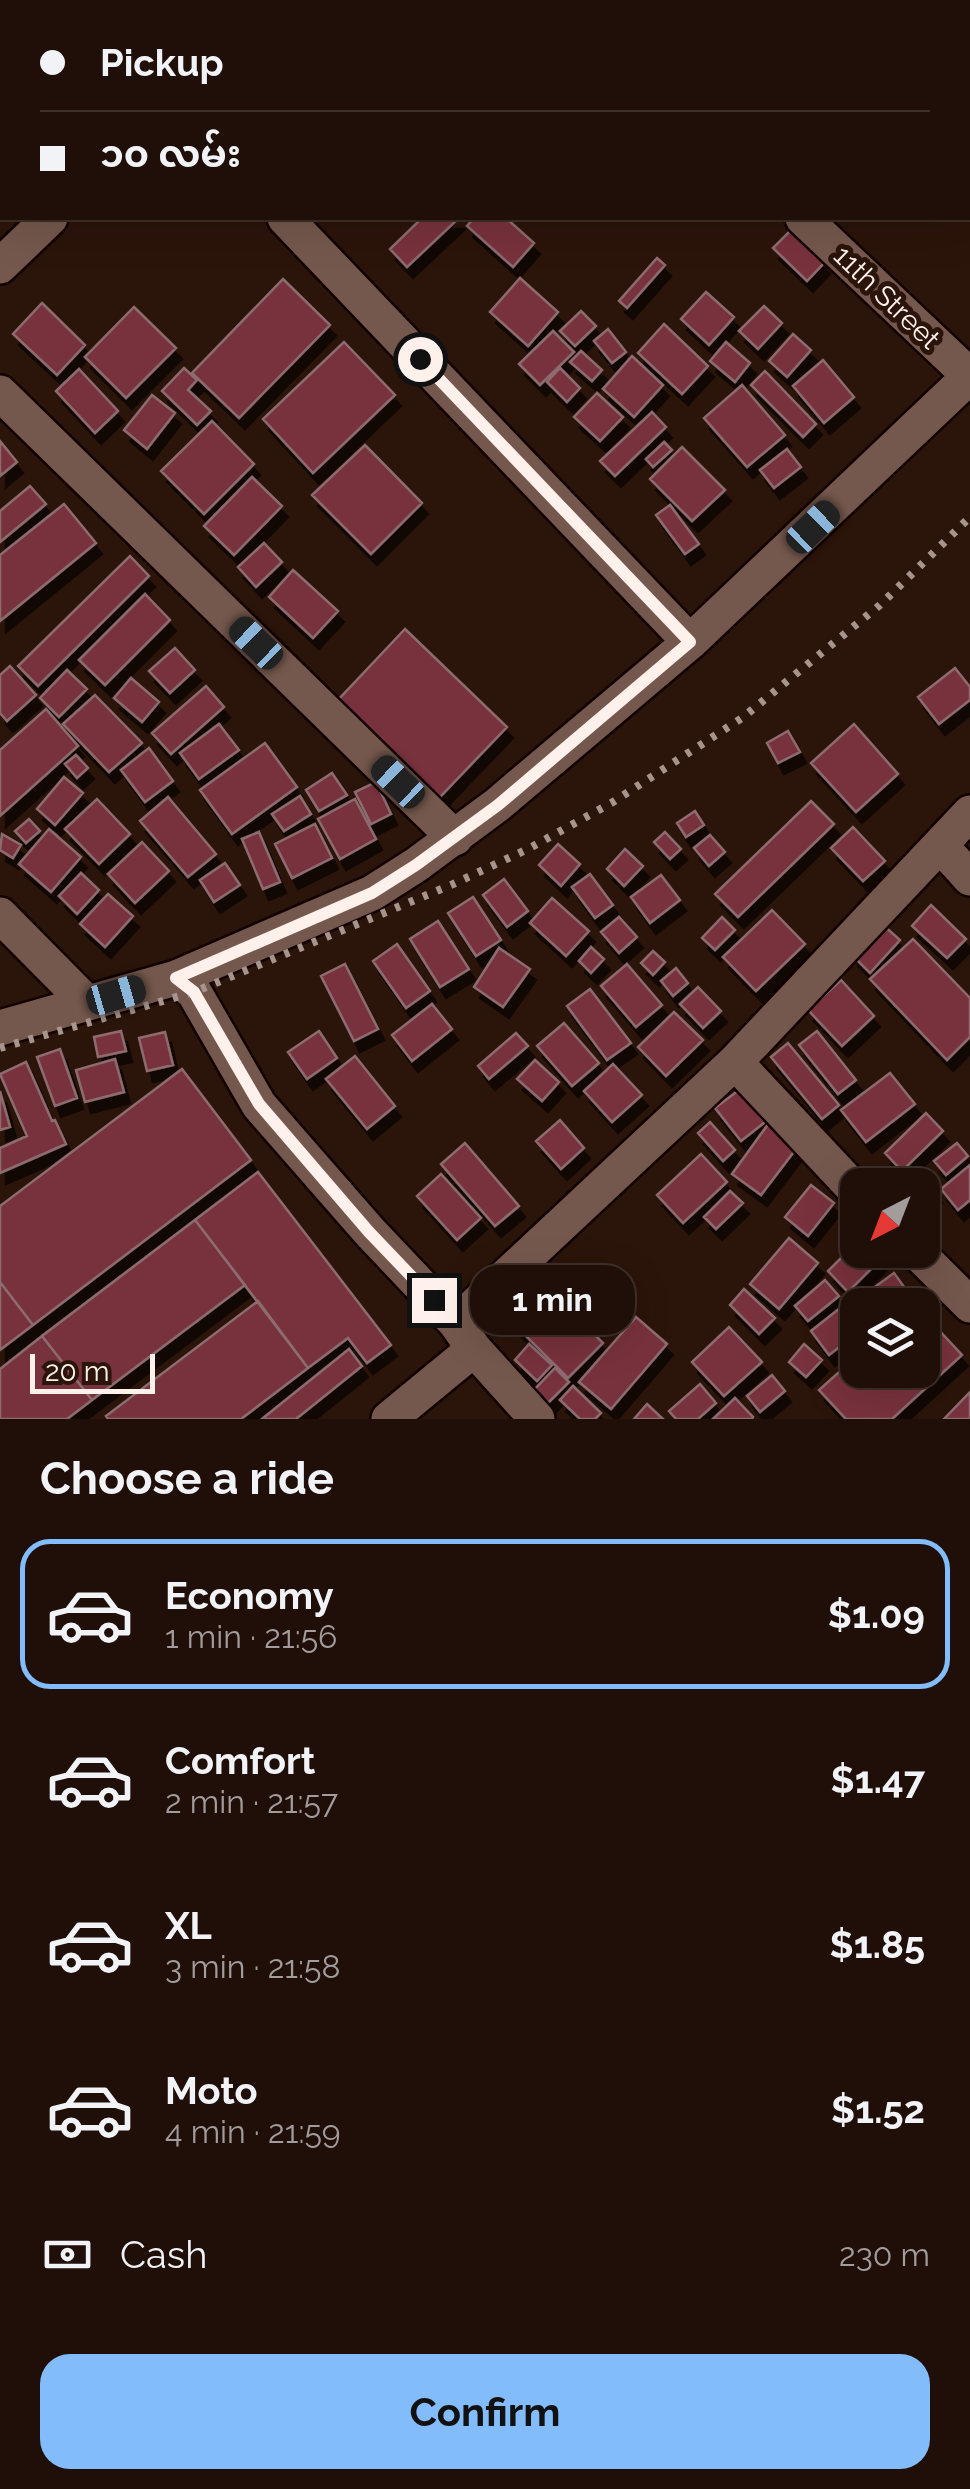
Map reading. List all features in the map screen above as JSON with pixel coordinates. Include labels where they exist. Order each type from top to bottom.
[{"type":"street","points":[[0,266],[48,220]]},
{"type":"street","points":[[287,220],[690,642]]},
{"type":"street","name":"11th Street","points":[[805,220],[970,376]]},
{"type":"street","points":[[0,1028],[176,978],[372,893],[455,838],[690,642],[970,376]]},
{"type":"street","points":[[0,393],[455,838]]},
{"type":"street","points":[[389,1419],[970,814]]},
{"type":"street","points":[[941,846],[970,878]]},
{"type":"street","points":[[0,915],[86,1004]]},
{"type":"street","points":[[176,978],[194,992],[259,1104],[537,1419]]},
{"type":"street","points":[[735,1062],[840,1174]]},
{"type":"street","points":[[933,1268],[970,1305]]},
{"type":"building","points":[[420,220],[457,220],[407,267],[390,249]]},
{"type":"building","points":[[472,220],[508,220],[534,243],[513,267],[467,226]]},
{"type":"building","points":[[790,231],[824,263],[807,281],[773,248]]},
{"type":"building","points":[[657,258],[665,265],[627,308],[619,301]]},
{"type":"building","points":[[520,278],[558,312],[528,346],[490,312]]},
{"type":"building","points":[[283,279],[330,325],[239,418],[192,373]]},
{"type":"building","points":[[706,292],[734,317],[709,345],[681,319]]},
{"type":"building","points":[[42,303],[85,345],[57,375],[13,334]]},
{"type":"building","points":[[764,306],[782,323],[758,349],[739,331]]},
{"type":"building","points":[[134,307],[176,348],[126,398],[85,357]]},
{"type":"building","points":[[581,311],[596,326],[575,346],[560,331]]},
{"type":"building","points":[[664,324],[708,366],[682,394],[638,353]]},
{"type":"building","points":[[608,329],[626,352],[612,363],[594,341]]},
{"type":"building","points":[[553,331],[574,352],[540,385],[519,364]]},
{"type":"building","points":[[793,334],[811,350],[787,377],[769,361]]},
{"type":"building","points":[[344,342],[395,395],[313,473],[263,419]]},
{"type":"building","points":[[726,342],[750,363],[735,382],[710,361]]},
{"type":"building","points":[[581,351],[602,370],[592,381],[570,362]]},
{"type":"building","points":[[632,356],[663,385],[634,417],[603,389]]},
{"type":"building","points":[[823,360],[854,397],[824,423],[793,386]]},
{"type":"building","points":[[184,368],[197,380],[188,390],[211,411],[197,425],[162,391]]},
{"type":"building","points":[[560,368],[580,388],[567,402],[547,382]]},
{"type":"building","points":[[79,369],[118,411],[95,433],[56,391]]},
{"type":"building","points":[[765,371],[816,424],[803,437],[751,385]]},
{"type":"building","points":[[742,385],[785,435],[747,467],[704,418]]},
{"type":"building","points":[[597,393],[623,417],[600,441],[574,417]]},
{"type":"building","points":[[152,395],[175,413],[147,449],[124,430]]},
{"type":"building","points":[[652,412],[666,427],[615,476],[600,461]]},
{"type":"building","points":[[212,421],[254,464],[204,514],[161,471]]},
{"type":"building","points":[[0,441],[17,462],[0,476]]},
{"type":"building","points":[[664,442],[672,450],[653,467],[646,459]]},
{"type":"building","points":[[365,445],[422,503],[371,554],[312,495]]},
{"type":"building","points":[[682,447],[725,490],[692,521],[650,479]]},
{"type":"building","points":[[787,449],[801,467],[774,488],[760,470]]},
{"type":"building","points":[[252,477],[282,506],[234,555],[204,526]]},
{"type":"building","points":[[30,486],[46,504],[0,542],[0,511]]},
{"type":"building","points":[[64,504],[96,543],[0,621],[0,555]]},
{"type":"building","points":[[670,505],[699,544],[685,554],[656,515]]},
{"type":"building","points":[[264,543],[282,562],[256,587],[238,567]]},
{"type":"building","points":[[130,556],[149,576],[38,686],[18,666]]},
{"type":"building","points":[[293,570],[338,611],[313,638],[269,597]]},
{"type":"building","points":[[145,594],[170,620],[105,685],[79,660]]},
{"type":"building","points":[[405,629],[507,727],[440,797],[338,700]]},
{"type":"building","points":[[175,648],[195,670],[170,693],[149,671]]},
{"type":"building","points":[[10,666],[36,695],[7,721],[0,713],[0,675]]},
{"type":"building","points":[[955,668],[970,687],[970,700],[939,724],[918,697]]},
{"type":"building","points":[[67,670],[87,689],[59,717],[40,698]]},
{"type":"building","points":[[131,678],[159,702],[142,722],[114,698]]},
{"type":"building","points":[[206,686],[224,707],[171,754],[152,733]]},
{"type":"building","points":[[95,695],[142,743],[109,772],[63,724]]},
{"type":"building","points":[[46,709],[78,746],[0,816],[0,750]]},
{"type":"building","points":[[219,724],[239,750],[199,779],[180,753]]},
{"type":"building","points":[[854,724],[898,774],[856,812],[811,763]]},
{"type":"building","points":[[788,731],[800,752],[778,763],[767,743]]},
{"type":"building","points":[[265,743],[297,787],[232,834],[200,790]]},
{"type":"building","points":[[149,748],[173,781],[145,802],[121,770]]},
{"type":"building","points":[[76,755],[88,768],[77,778],[65,764]]},
{"type":"building","points":[[332,773],[347,795],[319,811],[306,790]]},
{"type":"building","points":[[64,777],[83,793],[55,825],[37,809]]},
{"type":"building","points":[[376,782],[391,814],[371,824],[355,792]]},
{"type":"building","points":[[300,796],[311,814],[284,831],[272,814]]},
{"type":"building","points":[[168,797],[216,854],[188,877],[140,821]]},
{"type":"building","points":[[97,799],[130,834],[99,864],[65,829]]},
{"type":"building","points":[[355,799],[376,839],[340,859],[318,819]]},
{"type":"building","points":[[811,801],[834,824],[738,917],[715,894]]},
{"type":"building","points":[[695,811],[704,825],[686,837],[677,823]]},
{"type":"building","points":[[29,819],[40,831],[26,843],[15,831]]},
{"type":"building","points":[[315,824],[332,858],[292,878],[275,844]]},
{"type":"building","points":[[853,827],[885,861],[863,881],[831,848]]},
{"type":"building","points":[[49,829],[81,857],[51,892],[19,864]]},
{"type":"building","points":[[259,832],[280,882],[263,889],[242,839]]},
{"type":"building","points":[[665,832],[681,849],[670,859],[654,842]]},
{"type":"building","points":[[2,834],[21,845],[13,858],[0,850]]},
{"type":"building","points":[[710,835],[725,852],[709,866],[694,848]]},
{"type":"building","points":[[142,842],[169,871],[135,903],[108,874]]},
{"type":"building","points":[[558,844],[580,864],[561,886],[539,865]]},
{"type":"building","points":[[625,849],[643,866],[624,886],[607,869]]},
{"type":"building","points":[[225,863],[240,885],[214,902],[200,880]]},
{"type":"building","points":[[81,873],[99,890],[77,914],[59,896]]},
{"type":"building","points":[[590,874],[613,905],[595,918],[572,887]]},
{"type":"building","points":[[661,875],[680,900],[650,923],[631,897]]},
{"type":"building","points":[[504,879],[528,911],[507,927],[483,895]]},
{"type":"building","points":[[108,894],[133,916],[105,947],[80,924]]},
{"type":"building","points":[[473,897],[501,940],[476,956],[448,913]]},
{"type":"building","points":[[552,898],[589,931],[566,956],[530,923]]},
{"type":"building","points":[[931,905],[966,939],[947,958],[912,926]]},
{"type":"building","points":[[772,910],[805,944],[756,991],[723,957]]},
{"type":"building","points":[[619,917],[637,937],[619,953],[601,932]]},
{"type":"building","points":[[722,917],[735,930],[715,950],[702,938]]},
{"type":"building","points":[[438,921],[469,969],[440,987],[410,939]]},
{"type":"building","points":[[882,924],[900,940],[870,973],[852,955]]},
{"type":"building","points":[[913,939],[970,998],[970,1037],[947,1060],[870,979]]},
{"type":"building","points":[[397,944],[430,991],[406,1008],[373,961]]},
{"type":"building","points":[[591,947],[604,959],[591,973],[579,961]]},
{"type":"building","points":[[499,948],[530,969],[503,1007],[474,987]]},
{"type":"building","points":[[653,951],[665,962],[653,975],[641,963]]},
{"type":"building","points":[[345,964],[378,1029],[354,1041],[321,976]]},
{"type":"building","points":[[627,964],[662,1005],[636,1027],[601,986]]},
{"type":"building","points":[[676,968],[688,983],[673,996],[661,981]]},
{"type":"building","points":[[841,980],[874,1016],[842,1046],[808,1010]]},
{"type":"building","points":[[698,987],[721,1011],[703,1028],[680,1004]]},
{"type":"building","points":[[590,989],[631,1043],[607,1060],[567,1006]]},
{"type":"building","points":[[432,1004],[452,1029],[412,1061],[392,1035]]},
{"type":"building","points":[[674,1012],[703,1040],[666,1076],[638,1047]]},
{"type":"building","points":[[564,1023],[599,1063],[572,1086],[537,1046]]},
{"type":"building","points":[[121,1031],[126,1051],[98,1057],[94,1037]]},
{"type":"building","points":[[319,1031],[337,1058],[307,1079],[288,1052]]},
{"type":"building","points":[[817,1031],[856,1080],[838,1094],[799,1045]]},
{"type":"building","points":[[165,1032],[173,1065],[147,1071],[139,1038]]},
{"type":"building","points":[[516,1033],[528,1046],[489,1079],[478,1066]]},
{"type":"building","points":[[788,1043],[839,1105],[822,1119],[771,1057]]},
{"type":"building","points":[[60,1049],[77,1098],[55,1106],[37,1057]]},
{"type":"building","points":[[355,1056],[395,1106],[367,1129],[326,1079]]},
{"type":"building","points":[[115,1059],[124,1092],[85,1102],[76,1070]]},
{"type":"building","points":[[535,1060],[559,1082],[542,1101],[517,1079]]},
{"type":"building","points":[[26,1062],[66,1144],[0,1173],[0,1148],[27,1136],[0,1074]]},
{"type":"building","points":[[613,1064],[642,1095],[612,1122],[584,1091]]},
{"type":"building","points":[[182,1069],[251,1160],[33,1325],[0,1282],[0,1206]]},
{"type":"building","points":[[890,1073],[915,1104],[866,1142],[841,1110]]},
{"type":"building","points":[[739,1090],[765,1122],[741,1141],[715,1108]]},
{"type":"building","points":[[0,1091],[10,1127],[0,1130]]},
{"type":"building","points":[[926,1113],[943,1131],[905,1168],[899,1168],[885,1153]]},
{"type":"building","points":[[560,1120],[584,1148],[561,1169],[536,1141]]},
{"type":"building","points":[[710,1122],[735,1150],[723,1161],[698,1133]]},
{"type":"building","points":[[769,1123],[799,1145],[761,1195],[732,1174]]},
{"type":"building","points":[[465,1143],[519,1206],[495,1226],[441,1164]]},
{"type":"building","points":[[957,1143],[968,1156],[946,1175],[934,1161]]},
{"type":"building","points":[[701,1154],[727,1182],[683,1223],[657,1195]]},
{"type":"building","points":[[970,1165],[970,1200],[958,1210],[941,1189]]},
{"type":"building","points":[[258,1172],[391,1345],[367,1363],[348,1338],[308,1368],[195,1220]]},
{"type":"building","points":[[441,1174],[481,1218],[457,1240],[417,1196]]},
{"type":"building","points":[[811,1185],[834,1203],[808,1236],[785,1217]]},
{"type":"building","points":[[730,1191],[743,1203],[716,1229],[704,1217]]},
{"type":"building","points":[[195,1220],[245,1285],[92,1400],[42,1336]]},
{"type":"building","points":[[789,1238],[818,1263],[779,1309],[750,1284]]},
{"type":"building","points":[[840,1259],[840,1268],[872,1268],[852,1288],[844,1288],[828,1271]]},
{"type":"building","points":[[532,1272],[603,1343],[568,1378],[497,1307]]},
{"type":"building","points":[[894,1273],[905,1288],[874,1288]]},
{"type":"building","points":[[825,1280],[839,1296],[808,1321],[795,1306]]},
{"type":"building","points":[[0,1282],[33,1325],[0,1350]]},
{"type":"building","points":[[744,1289],[775,1318],[759,1334],[730,1305]]},
{"type":"building","points":[[258,1301],[308,1368],[241,1419],[108,1419],[106,1416]]},
{"type":"building","points":[[840,1308],[840,1347],[829,1355],[811,1331]]},
{"type":"building","points":[[636,1317],[667,1344],[611,1409],[579,1382]]},
{"type":"building","points":[[729,1327],[762,1362],[724,1396],[692,1362]]},
{"type":"building","points":[[940,1331],[962,1355],[940,1375]]},
{"type":"building","points":[[42,1336],[92,1400],[67,1419],[0,1419],[0,1369]]},
{"type":"building","points":[[529,1344],[552,1365],[537,1381],[515,1360]]},
{"type":"building","points":[[804,1344],[822,1360],[806,1377],[789,1362]]},
{"type":"building","points":[[349,1349],[362,1366],[296,1419],[262,1419]]},
{"type":"building","points":[[555,1368],[569,1382],[548,1403],[534,1390]]},
{"type":"building","points":[[840,1371],[840,1388],[926,1388],[892,1419],[846,1419],[819,1390]]},
{"type":"building","points":[[772,1375],[785,1391],[760,1412],[747,1396]]},
{"type":"building","points":[[700,1384],[716,1403],[698,1419],[676,1419],[669,1411]]},
{"type":"building","points":[[573,1386],[601,1413],[595,1419],[580,1419],[560,1400]]},
{"type":"building","points":[[970,1392],[970,1419],[944,1419]]},
{"type":"building","points":[[735,1398],[752,1419],[713,1419]]},
{"type":"building","points":[[647,1404],[663,1419],[634,1419]]},
{"type":"railway","points":[[0,1048],[194,992],[528,849],[613,802],[742,718],[880,605],[970,517]]},
{"type":"route","points":[[420,359],[690,642],[498,805],[416,865],[372,893],[176,978],[194,992],[259,1104],[369,1232],[434,1300]]}]
